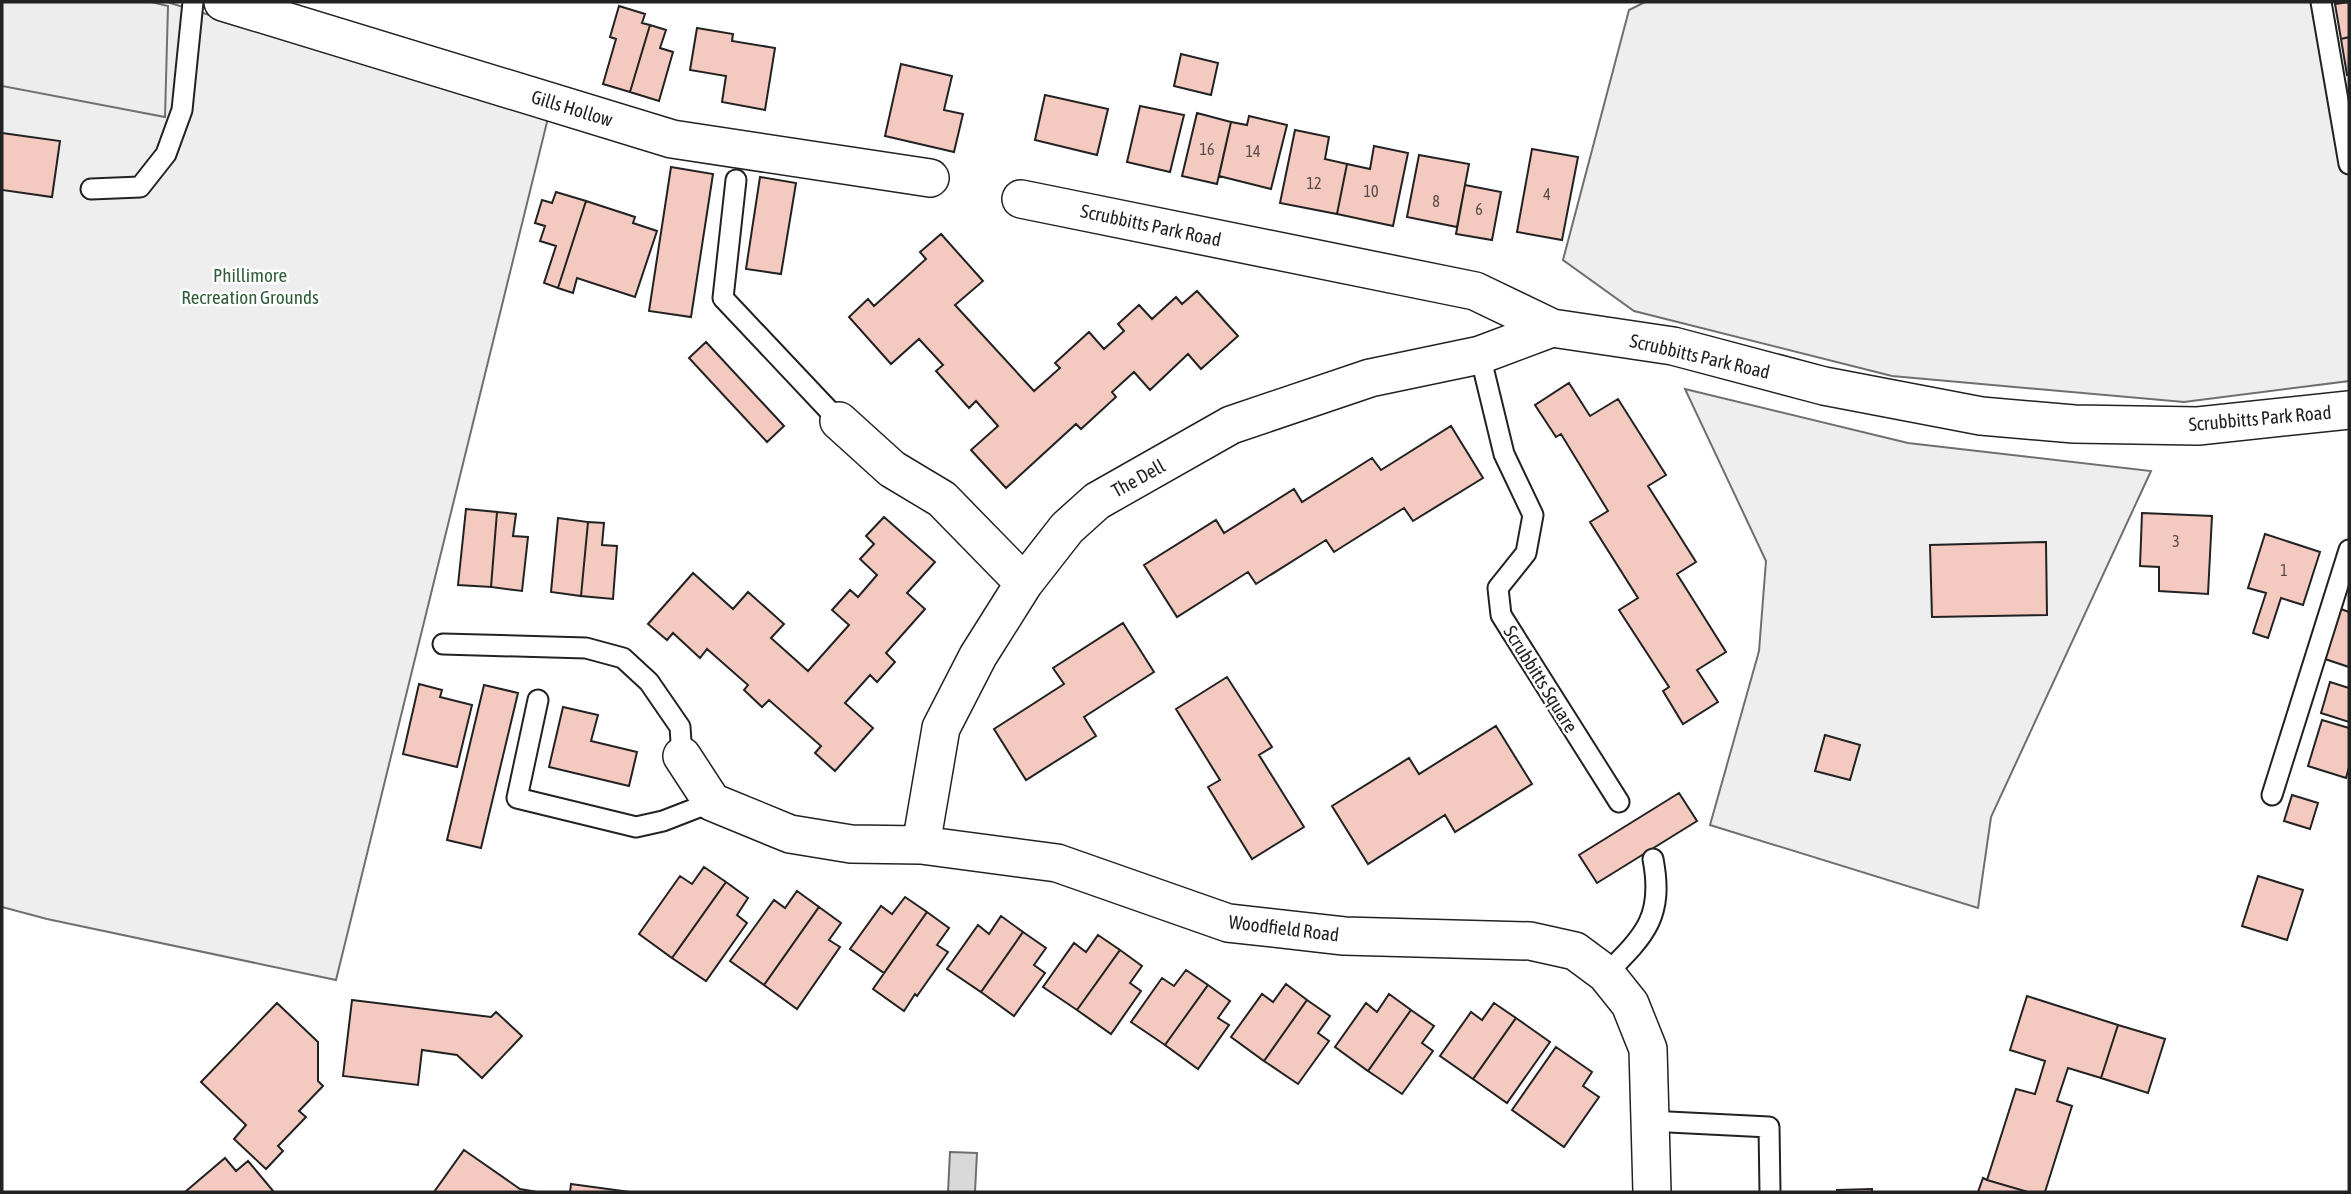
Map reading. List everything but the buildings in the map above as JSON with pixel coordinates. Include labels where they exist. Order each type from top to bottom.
[{"type":"street","name":"Gills Hollow","points":[[223,2],[672,139],[930,178]]},
{"type":"street","name":"Scrubbitts Park Road","points":[[1021,198],[1475,291],[1552,328],[1673,346],[1824,386],[1981,416],[2074,424],[2198,426],[2349,410]]},
{"type":"street","name":"The Dell","points":[[921,845],[941,729],[978,656],[1024,583],[1067,528],[1097,501],[1231,425],[1370,378],[1480,355],[1552,328]]},
{"type":"street","points":[[839,421],[892,468],[943,499],[1024,583]]},
{"type":"street","points":[[682,756],[712,802]]},
{"type":"street","name":"Woodfield Road","points":[[712,802],[790,834],[851,844],[921,845],[1058,863],[1228,923],[1344,936],[1530,941],[1575,951],[1605,974],[1630,1004],[1648,1049],[1652,1192]]},
{"type":"lane","points":[[91,189],[140,187],[166,154],[182,110],[192,2]]},
{"type":"lane","points":[[2321,2],[2349,164]]},
{"type":"lane","points":[[736,180],[723,298],[839,421]]},
{"type":"lane","name":"Scrubbitts Square","points":[[1480,355],[1504,454],[1533,515],[1526,553],[1498,588],[1501,615],[1619,802]]},
{"type":"lane","points":[[2272,795],[2349,550]]},
{"type":"lane","points":[[443,644],[586,648],[623,658],[649,682],[680,727],[682,756]]},
{"type":"lane","points":[[538,700],[517,798],[636,827],[663,821],[712,802]]},
{"type":"lane","points":[[1605,974],[1639,940],[1653,913],[1658,884],[1653,859]]},
{"type":"lane","points":[[1649,1121],[1769,1127],[1770,1192]]},
{"type":"green space","name":"Phillimore Recreation Grounds","points":[[2,2],[167,2],[548,118],[336,980],[47,919],[2,907]]},
{"type":"green space","points":[[1645,2],[2329,2],[2349,121],[2349,381],[2184,402],[1892,376],[1634,311],[1563,260],[1629,10]]},
{"type":"green space","points":[[1685,389],[1908,443],[2151,471],[1991,817],[1978,908],[1710,825],[1759,651],[1766,561]]},
{"type":"shaded area","points":[[2,2],[151,2],[168,6],[165,117],[2,86]]},
{"type":"shaded area","points":[[950,1152],[977,1153],[975,1192],[948,1192]]}]
